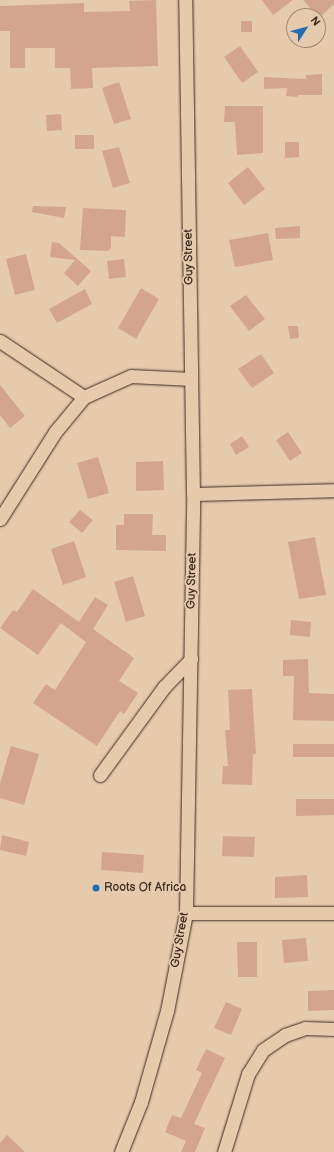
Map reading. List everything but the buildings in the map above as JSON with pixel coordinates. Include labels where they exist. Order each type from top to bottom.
[{"type":"street","name":"Guy Street","points":[[121,1152],[141,1102],[167,1011],[186,913],[193,494],[185,0]]},
{"type":"street","points":[[0,341],[84,397]]},
{"type":"street","points":[[0,519],[55,432],[84,397],[131,376],[191,379]]},
{"type":"street","points":[[193,494],[334,490]]},
{"type":"street","points":[[100,776],[164,687],[191,659]]},
{"type":"street","points":[[186,913],[334,913]]},
{"type":"street","points":[[224,1152],[248,1074],[263,1050],[285,1035],[305,1028],[334,1029]]},
{"type":"place","name":"Roots Of Africa","points":[[96,888]]}]
